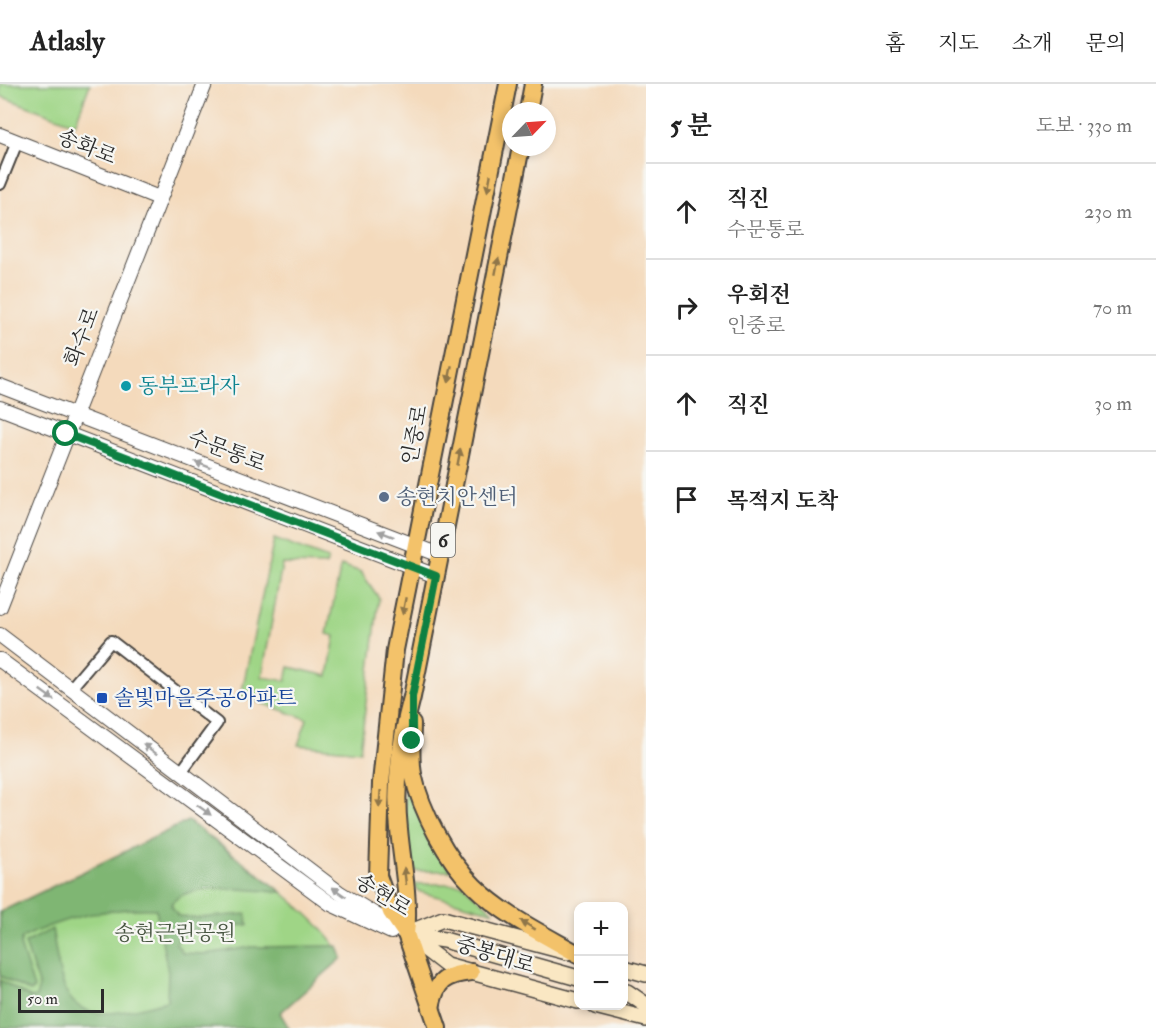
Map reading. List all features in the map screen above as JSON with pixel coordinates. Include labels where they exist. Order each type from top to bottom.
[{"type":"main road","name":"인중로","points":[[438,1028],[406,934],[391,912],[378,876],[378,825],[390,682],[508,84]]},
{"type":"main road","points":[[530,102],[533,84]]},
{"type":"main road","name":"인중로","points":[[406,934],[409,910],[398,827],[397,777],[400,740],[412,697],[519,156]]},
{"type":"main road","points":[[412,697],[412,772],[423,809],[444,846],[474,886],[523,923],[574,952]]},
{"type":"main road","name":"중봉대로","points":[[406,934],[444,919],[574,954]]},
{"type":"main road","points":[[406,934],[444,940],[574,977]]},
{"type":"main road","name":"중봉대로","points":[[406,934],[446,965],[574,1000]]},
{"type":"main road","points":[[628,969],[646,974]]},
{"type":"main road","points":[[431,1009],[434,990],[444,979],[455,974],[471,972]]},
{"type":"main road","points":[[628,992],[646,998]]},
{"type":"main road","points":[[628,993],[646,1005]]},
{"type":"main road","points":[[613,1010],[646,1019]]},
{"type":"street","name":"화수로","points":[[0,607],[205,84]]},
{"type":"street","name":"송화로","points":[[0,135],[159,198]]},
{"type":"street","points":[[0,184],[17,142]]},
{"type":"street","name":"수문통로","points":[[0,386],[440,555]]},
{"type":"street","name":"수문통로","points":[[0,408],[436,576]]},
{"type":"street","name":"송현로","points":[[0,635],[340,893],[406,934],[401,937],[332,904],[0,660]]},
{"type":"street","points":[[71,688],[111,641],[157,676],[217,723],[181,772]]},
{"type":"green space","points":[[0,84],[90,84],[75,124],[0,96]]},
{"type":"green space","points":[[274,539],[328,559],[326,565],[282,564],[262,677],[286,681],[289,667],[328,676],[335,636],[327,634],[341,565],[361,572],[379,598],[360,751],[298,745],[307,719],[241,696]]},
{"type":"green space","points":[[405,791],[408,792],[427,833],[451,871],[410,871],[404,826]]},
{"type":"green space","name":"송현근린공원","points":[[188,821],[296,904],[333,942],[342,958],[280,1013],[289,1028],[0,1028],[0,912]]},
{"type":"green space","name":"송현근린공원","points":[[188,821],[282,892],[222,889],[190,892],[178,897],[171,905],[178,916],[195,918],[246,914],[248,925],[207,927],[181,934],[176,944],[183,953],[206,954],[252,947],[338,946],[342,958],[280,1013],[289,1028],[0,1028],[0,980],[31,998],[36,997],[39,987],[25,943],[52,929],[61,978],[67,993],[75,1004],[86,1010],[113,1013],[167,1001],[168,972],[156,909],[121,910],[87,915],[54,924],[22,938],[20,945],[34,988],[31,992],[0,976],[0,912]]},
{"type":"green space","points":[[414,884],[462,884],[494,912],[418,891]]},
{"type":"place","name":"동부프라자","points":[[126,386]]},
{"type":"place","name":"송현치안센터","points":[[384,497]]},
{"type":"place","name":"솔빛마을주공아파트","points":[[102,698]]},
{"type":"route","points":[[66,434],[436,576],[412,697],[412,741]]}]
